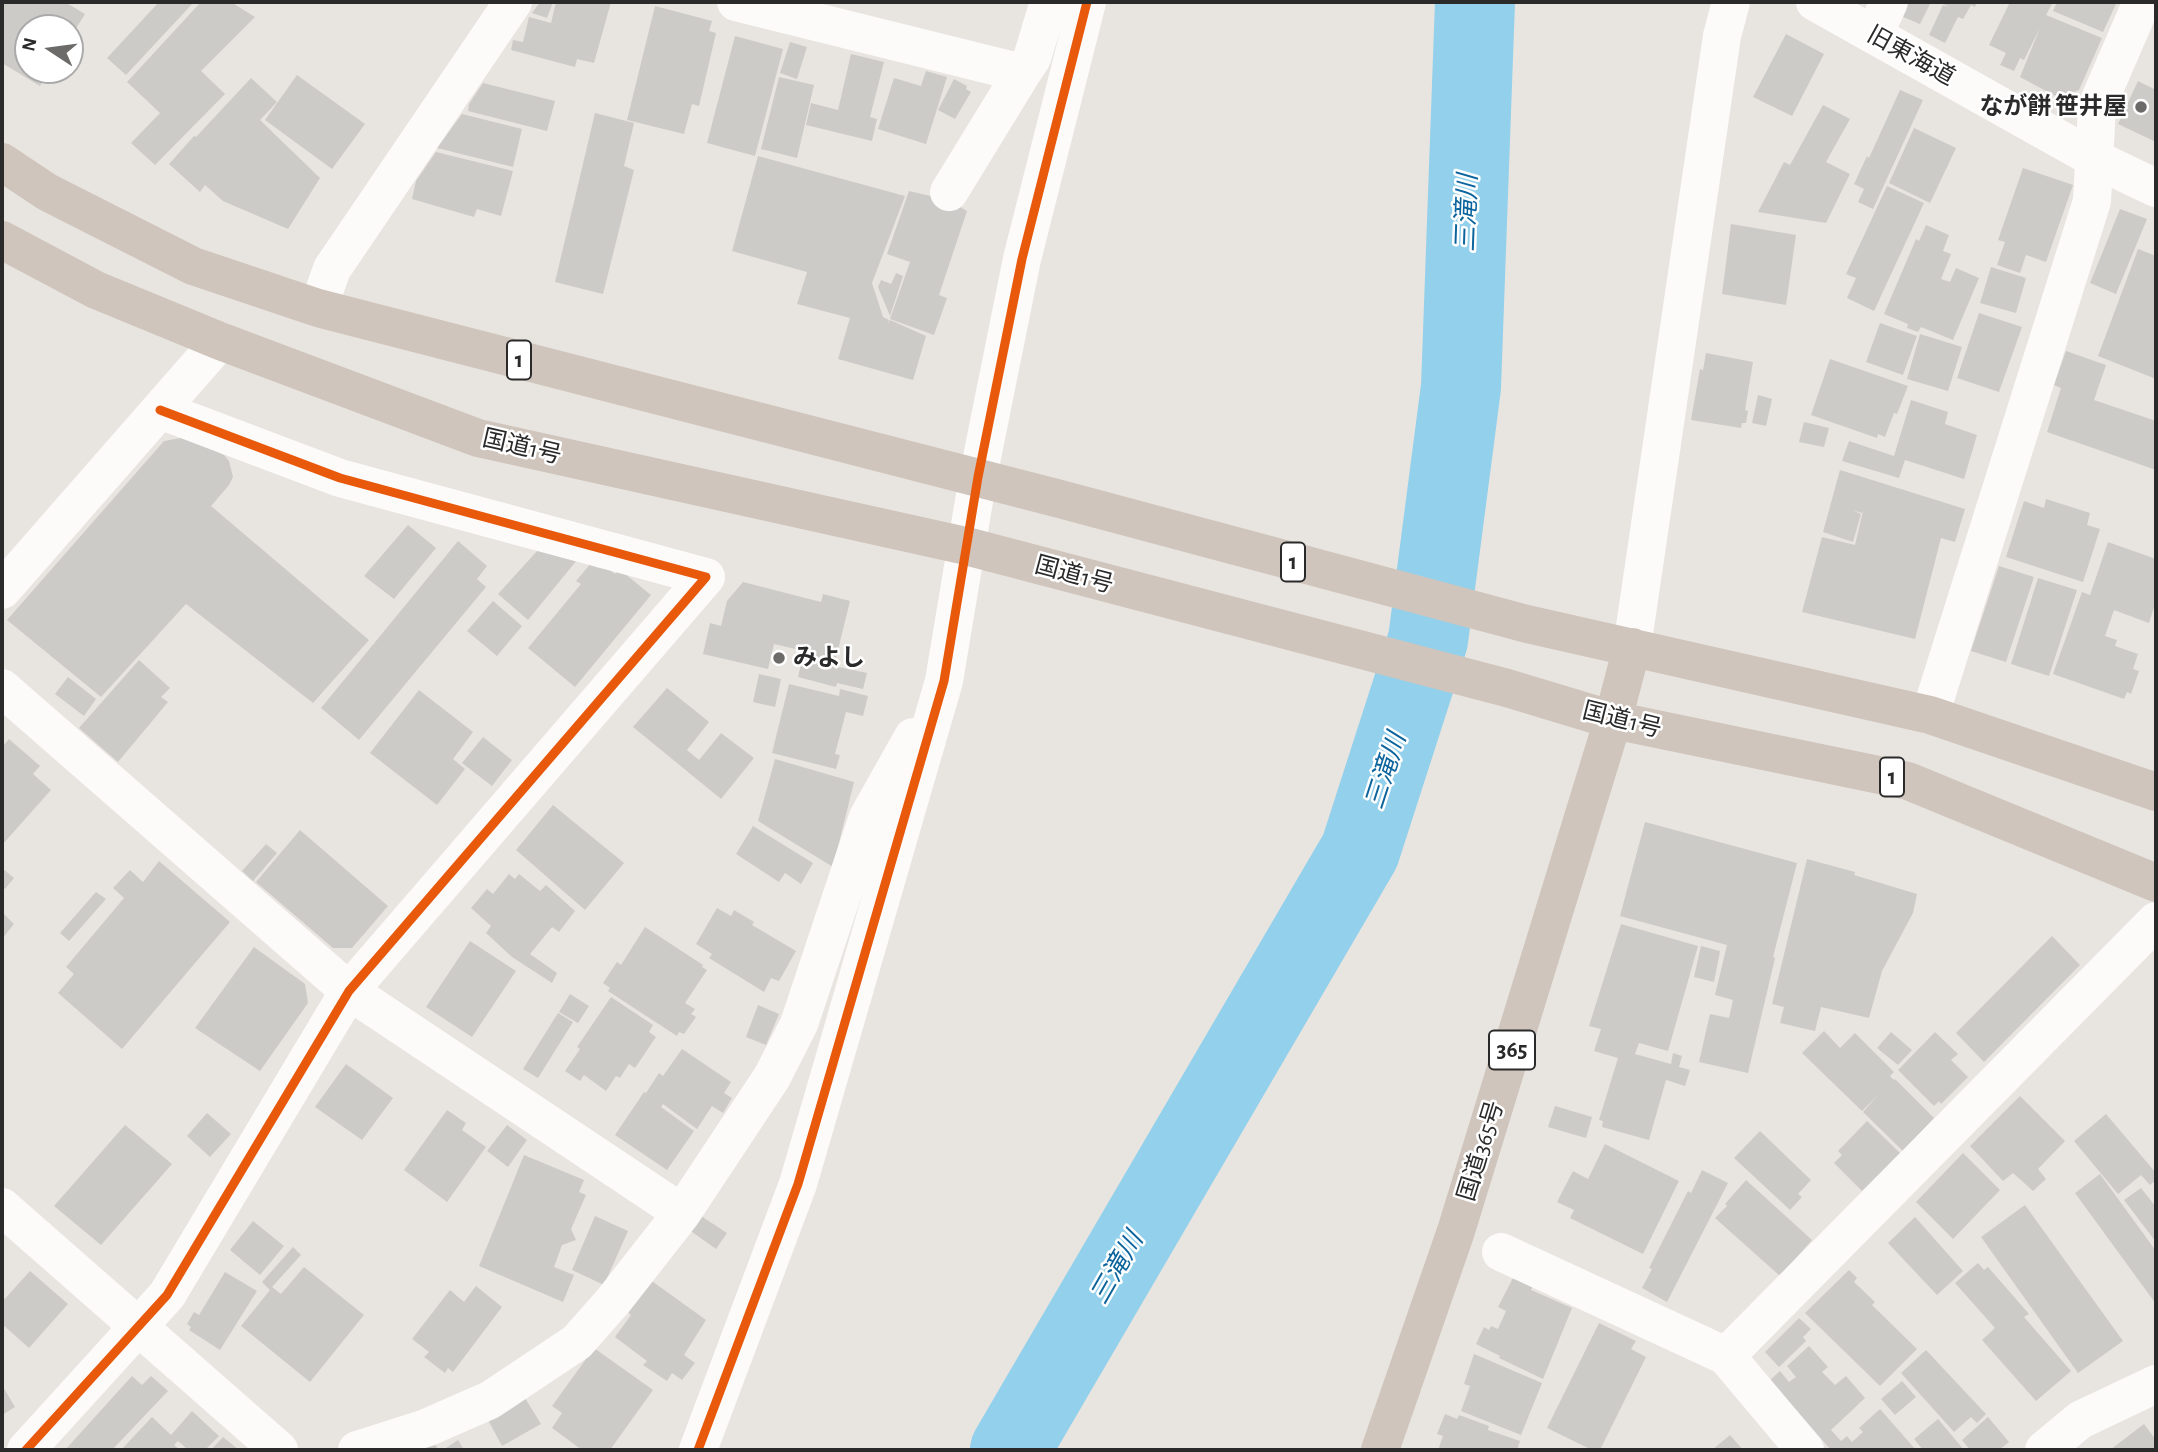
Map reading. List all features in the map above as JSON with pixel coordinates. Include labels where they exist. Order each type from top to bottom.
[{"type":"highway","name":"1","points":[[2,162],[47,192],[193,266],[318,308],[978,477],[1527,624],[1930,715],[2156,792]]},
{"type":"highway","name":"国道1号","points":[[2,240],[96,290],[220,341],[478,438],[966,546],[1507,688],[1613,720],[1908,781],[2156,883]]},
{"type":"highway","name":"国道365号","points":[[1380,1450],[1456,1231],[1613,720],[1632,647]]},
{"type":"street","points":[[318,308],[332,269],[513,2]]},
{"type":"street","points":[[736,2],[1022,74]]},
{"type":"street","points":[[949,192],[1032,58],[1049,2]]},
{"type":"street","points":[[698,1450],[798,1184],[944,681],[978,477],[1022,259],[1087,2]]},
{"type":"street","points":[[1632,647],[1722,36],[1731,2]]},
{"type":"street","name":"旧東海道","points":[[1815,2],[1881,18],[2095,159],[2156,188]]},
{"type":"street","points":[[1930,715],[2092,201],[2097,106],[2142,2]]},
{"type":"street","points":[[2,590],[220,341]]},
{"type":"street","points":[[26,1450],[167,1295],[349,991],[706,577],[340,478],[160,410]]},
{"type":"street","points":[[357,1450],[426,1428],[490,1401],[577,1342],[614,1300],[681,1213],[772,1077],[799,1024],[867,817],[944,681]]},
{"type":"street","points":[[2,688],[349,991],[681,1213]]},
{"type":"street","points":[[1726,1356],[2156,921]]},
{"type":"street","points":[[2,1207],[279,1450]]},
{"type":"street","points":[[1501,1252],[1726,1356],[1805,1450]]},
{"type":"street","points":[[2044,1450],[2080,1420],[2156,1384]]},
{"type":"building","points":[[2,2],[65,2],[85,14],[14,14],[14,70],[2,63]]},
{"type":"building","points":[[159,2],[194,2],[126,75],[107,58]]},
{"type":"building","points":[[201,2],[231,2],[255,17],[201,71],[225,94],[155,165],[131,143],[160,113],[127,82]]},
{"type":"building","points":[[540,2],[553,2],[547,18],[532,13]]},
{"type":"building","points":[[556,2],[611,2],[594,63],[577,59],[575,67],[511,50],[513,40],[523,42],[529,17],[551,23]]},
{"type":"building","points":[[1908,2],[1931,2],[1920,24],[1901,16]]},
{"type":"building","points":[[1940,2],[1977,2],[1975,7],[1971,5],[1963,19],[1958,17],[1945,43],[1929,35],[1943,5],[1949,7]]},
{"type":"building","points":[[2010,2],[2053,2],[2046,15],[2102,38],[2079,90],[2057,97],[2020,77],[2040,28],[2024,60],[2020,58],[2014,71],[2000,65],[2006,53],[1989,45]]},
{"type":"building","points":[[2057,2],[2117,2],[2103,32],[2053,11]]},
{"type":"building","points":[[655,6],[712,21],[709,31],[716,33],[699,106],[692,104],[684,134],[627,120]]},
{"type":"building","points":[[1786,34],[1824,54],[1792,116],[1753,97]]},
{"type":"building","points":[[735,36],[783,49],[755,156],[707,143]]},
{"type":"building","points":[[790,42],[807,47],[797,79],[780,73]]},
{"type":"building","points":[[851,54],[884,62],[870,117],[877,119],[872,141],[806,125],[811,103],[838,110]]},
{"type":"building","points":[[926,71],[947,77],[926,144],[878,129],[894,78],[921,86]]},
{"type":"building","points":[[297,75],[365,124],[332,169],[265,120]]},
{"type":"building","points":[[779,77],[814,85],[797,158],[761,149]]},
{"type":"building","points":[[251,78],[277,102],[260,120],[320,178],[288,229],[223,201],[205,185],[200,192],[169,164]]},
{"type":"building","points":[[954,79],[967,86],[966,89],[971,92],[955,119],[938,110]]},
{"type":"building","name":"なが餅 笹井屋","points":[[2138,81],[2156,90],[2156,142],[2118,124]]},
{"type":"building","points":[[483,83],[555,101],[547,131],[468,111],[469,104]]},
{"type":"building","points":[[1900,90],[1923,100],[1873,209],[1858,202],[1864,189],[1854,184]]},
{"type":"building","points":[[1823,105],[1850,119],[1826,162],[1850,174],[1826,223],[1758,212],[1784,162],[1790,165]]},
{"type":"building","points":[[595,113],[634,123],[624,166],[634,170],[603,294],[555,282]]},
{"type":"building","points":[[462,114],[522,129],[513,167],[437,148]]},
{"type":"building","points":[[1914,128],[1956,148],[1930,203],[1889,183]]},
{"type":"building","points":[[436,152],[513,171],[501,216],[477,209],[474,217],[412,199],[416,181]]},
{"type":"building","points":[[758,156],[905,196],[872,283],[883,317],[889,320],[888,324],[890,320],[926,336],[913,380],[838,359],[850,318],[797,304],[807,272],[732,251]]},
{"type":"building","points":[[2023,168],[2073,185],[2046,262],[2026,255],[2020,273],[1997,265],[2005,242],[1998,240]]},
{"type":"building","points":[[1887,186],[1924,203],[1874,311],[1847,298],[1856,278],[1846,274]]},
{"type":"building","points":[[909,191],[948,200],[967,211],[939,295],[947,298],[934,335],[890,319],[910,262],[887,254]]},
{"type":"building","points":[[2120,209],[2147,219],[2116,294],[2090,283]]},
{"type":"building","points":[[1731,224],[1796,235],[1786,305],[1722,294]]},
{"type":"building","points":[[1926,225],[1949,235],[1943,251],[1951,254],[1941,279],[1950,282],[1956,268],[1979,278],[1953,340],[1921,327],[1918,332],[1907,328],[1908,324],[1884,314],[1916,239],[1919,241]]},
{"type":"building","points":[[2138,249],[2156,256],[2156,379],[2098,356]]},
{"type":"building","points":[[1991,267],[2026,278],[2016,313],[1980,303]]},
{"type":"building","points":[[896,273],[903,276],[890,316],[878,287],[881,280],[891,284]]},
{"type":"building","points":[[1979,313],[2022,327],[1999,392],[1957,378]]},
{"type":"building","points":[[1880,323],[1917,336],[1903,375],[1866,362]]},
{"type":"building","points":[[1920,334],[1962,347],[1948,391],[1907,379]]},
{"type":"building","points":[[2066,351],[2106,365],[2094,400],[2156,421],[2156,470],[2047,432],[2061,388],[2054,385]]},
{"type":"building","points":[[1706,353],[1753,362],[1745,410],[1748,411],[1746,423],[1742,423],[1741,428],[1691,420],[1700,369],[1703,370]]},
{"type":"building","points":[[1830,359],[1908,386],[1885,437],[1878,434],[1877,438],[1811,415]]},
{"type":"building","points":[[1758,395],[1772,399],[1766,426],[1752,423]]},
{"type":"building","points":[[1911,400],[1948,412],[1945,424],[1977,435],[1964,479],[1905,460],[1899,478],[1842,461],[1849,441],[1894,456]]},
{"type":"building","points":[[1804,422],[1829,428],[1824,447],[1799,442]]},
{"type":"building","points":[[186,437],[224,455],[229,461],[233,477],[211,506],[369,640],[313,703],[186,604],[101,697],[7,620],[164,441]]},
{"type":"building","points":[[1840,470],[1965,509],[1955,542],[1941,538],[1915,639],[1802,612],[1822,537],[1855,545],[1863,511],[1852,510],[1861,514],[1853,542],[1823,532]]},
{"type":"building","points":[[2046,499],[2090,513],[2087,525],[2100,529],[2083,582],[2006,557],[2024,501],[2044,508]]},
{"type":"building","points":[[408,525],[436,548],[394,599],[364,576]]},
{"type":"building","points":[[458,541],[487,566],[477,579],[486,587],[359,740],[321,708]]},
{"type":"building","points":[[2108,542],[2156,559],[2156,601],[2149,623],[2114,610],[2105,636],[2117,640],[2115,646],[2138,654],[2133,669],[2139,671],[2131,694],[2127,692],[2124,699],[2053,674],[2082,592],[2090,595]]},
{"type":"building","points":[[538,550],[577,560],[528,620],[498,594]]},
{"type":"building","points":[[591,563],[598,568],[602,564],[615,574],[619,569],[651,595],[575,687],[528,648],[581,584],[576,581]]},
{"type":"building","points":[[1999,566],[2034,577],[2006,662],[1971,651]]},
{"type":"building","points":[[2038,578],[2077,590],[2049,676],[2011,664]]},
{"type":"building","points":[[743,582],[821,602],[823,594],[850,601],[834,666],[867,673],[863,689],[837,683],[836,687],[798,677],[804,651],[774,644],[768,669],[703,654],[710,623],[721,626],[727,601]]},
{"type":"building","points":[[493,601],[522,626],[497,656],[467,631]]},
{"type":"building","points":[[139,660],[170,688],[161,697],[168,702],[118,762],[79,728]]},
{"type":"building","points":[[759,674],[781,679],[775,707],[753,702]]},
{"type":"building","points":[[68,677],[96,699],[84,716],[55,694]]},
{"type":"building","points":[[789,684],[839,696],[840,689],[868,696],[863,716],[846,712],[835,754],[840,755],[836,769],[772,753]]},
{"type":"building","points":[[667,688],[709,722],[687,750],[699,760],[721,733],[754,758],[721,799],[633,727]]},
{"type":"building","points":[[419,690],[473,732],[453,759],[465,769],[437,805],[370,753]]},
{"type":"building","points":[[483,737],[512,760],[492,786],[462,763]]},
{"type":"building","points":[[9,739],[40,766],[33,774],[51,790],[2,845],[2,747]]},
{"type":"building","points":[[775,759],[854,782],[833,867],[758,821]]},
{"type":"building","points":[[553,805],[624,863],[585,910],[516,850]]},
{"type":"building","points":[[1645,822],[1797,863],[1748,1073],[1699,1062],[1710,1014],[1729,1018],[1733,1000],[1715,995],[1727,945],[1620,916]]},
{"type":"building","points":[[753,826],[813,863],[801,884],[785,873],[779,882],[736,854]]},
{"type":"building","points":[[300,830],[388,906],[352,948],[333,948],[256,882]]},
{"type":"building","points":[[266,844],[277,853],[253,881],[242,871]]},
{"type":"building","points":[[1807,859],[1855,872],[1854,875],[1917,894],[1913,913],[1882,971],[1869,1018],[1821,1007],[1815,1031],[1780,1023],[1784,1007],[1772,1004]]},
{"type":"building","points":[[159,861],[230,922],[122,1049],[58,993],[74,974],[66,967],[124,898],[113,888],[130,870],[143,882]]},
{"type":"building","points":[[2,868],[14,878],[5,889],[2,886]]},
{"type":"building","points":[[509,874],[515,879],[519,874],[540,891],[546,885],[575,911],[559,932],[552,927],[530,954],[557,973],[552,983],[512,957],[486,933],[491,926],[471,908],[487,889],[493,894]]},
{"type":"building","points":[[96,892],[106,899],[69,941],[60,933]]},
{"type":"building","points":[[717,908],[731,916],[734,910],[754,922],[752,925],[796,951],[779,981],[771,978],[764,992],[709,958],[712,954],[696,944]]},
{"type":"building","points":[[2,912],[14,924],[2,939]]},
{"type":"building","points":[[1621,924],[1698,946],[1668,1051],[1639,1043],[1635,1054],[1671,1064],[1673,1053],[1682,1056],[1679,1067],[1690,1070],[1685,1086],[1666,1080],[1649,1140],[1602,1127],[1603,1121],[1599,1120],[1618,1058],[1594,1051],[1601,1029],[1589,1026]]},
{"type":"building","points":[[645,927],[707,970],[685,1003],[695,1009],[691,1014],[696,1017],[684,1034],[679,1032],[677,1036],[608,991],[610,988],[603,983],[617,962],[621,965]]},
{"type":"building","points":[[2052,936],[2080,965],[1984,1062],[1956,1033]]},
{"type":"building","points":[[470,941],[516,971],[472,1037],[426,1007]]},
{"type":"building","points":[[1701,946],[1720,951],[1714,982],[1694,977]]},
{"type":"building","points":[[254,947],[305,984],[308,1003],[260,1071],[195,1028]]},
{"type":"building","points":[[570,994],[589,1006],[578,1023],[559,1012]]},
{"type":"building","points":[[611,997],[653,1025],[649,1032],[656,1037],[635,1068],[629,1064],[620,1078],[616,1076],[606,1091],[584,1075],[580,1081],[565,1071],[580,1049],[577,1047]]},
{"type":"building","points":[[758,1005],[779,1014],[766,1045],[746,1037]]},
{"type":"building","points":[[558,1013],[573,1022],[538,1078],[523,1069]]},
{"type":"building","points":[[1824,1031],[1840,1048],[1855,1033],[1894,1072],[1890,1076],[1934,1118],[1903,1151],[1863,1112],[1878,1095],[1862,1111],[1802,1053]]},
{"type":"building","points":[[1891,1032],[1912,1050],[1898,1065],[1877,1048]]},
{"type":"building","points":[[1935,1032],[1958,1054],[1951,1060],[1968,1077],[1941,1104],[1939,1101],[1934,1106],[1898,1070]]},
{"type":"building","points":[[682,1049],[731,1082],[724,1093],[732,1098],[723,1113],[712,1106],[697,1129],[663,1104],[661,1107],[694,1131],[667,1170],[615,1135],[644,1092],[646,1093],[659,1073],[663,1076]]},
{"type":"building","points":[[346,1064],[393,1098],[362,1140],[315,1107]]},
{"type":"building","points":[[2020,1096],[2065,1141],[2038,1169],[2046,1179],[2033,1191],[2013,1173],[2003,1181],[1970,1146]]},
{"type":"building","points":[[1555,1106],[1592,1117],[1586,1138],[1548,1127]]},
{"type":"building","points":[[447,1110],[466,1123],[462,1130],[486,1147],[447,1202],[404,1170]]},
{"type":"building","points":[[207,1113],[231,1134],[210,1157],[187,1136]]},
{"type":"building","points":[[2106,1114],[2156,1173],[2156,1180],[2150,1185],[2141,1175],[2118,1194],[2074,1141]]},
{"type":"building","points":[[1867,1121],[1900,1153],[1862,1191],[1834,1163],[1842,1155],[1838,1151]]},
{"type":"building","points":[[125,1125],[172,1164],[101,1245],[54,1206]]},
{"type":"building","points":[[507,1125],[527,1140],[508,1167],[487,1151]]},
{"type":"building","points":[[1760,1131],[1811,1180],[1798,1194],[1802,1197],[1790,1210],[1734,1158]]},
{"type":"building","points":[[1605,1144],[1679,1181],[1643,1254],[1570,1218],[1574,1210],[1557,1202],[1573,1171],[1588,1179]]},
{"type":"building","points":[[1963,1153],[2000,1190],[1953,1239],[1916,1202]]},
{"type":"building","points":[[524,1155],[584,1180],[579,1192],[586,1195],[571,1229],[576,1240],[562,1245],[554,1267],[574,1275],[563,1302],[479,1266]]},
{"type":"building","points":[[1702,1170],[1728,1183],[1667,1302],[1642,1288],[1652,1269],[1649,1268],[1688,1191],[1691,1193]]},
{"type":"building","points":[[2100,1174],[2156,1251],[2156,1304],[2075,1193]]},
{"type":"building","points":[[1746,1180],[1812,1240],[1780,1276],[1715,1218]]},
{"type":"building","points":[[2141,1188],[2156,1207],[2156,1242],[2124,1200]]},
{"type":"building","points":[[2025,1205],[2123,1341],[2078,1373],[1981,1237]]},
{"type":"building","points":[[698,1214],[727,1233],[716,1249],[688,1229]]},
{"type":"building","points":[[595,1216],[628,1231],[604,1285],[572,1270]]},
{"type":"building","points":[[1915,1217],[1963,1271],[1937,1295],[1888,1243]]},
{"type":"building","points":[[253,1221],[284,1246],[260,1275],[230,1250]]},
{"type":"building","points":[[293,1247],[301,1255],[272,1287],[281,1294],[304,1267],[364,1315],[310,1382],[241,1326],[270,1290],[262,1282]]},
{"type":"building","points":[[1978,1263],[1984,1270],[1988,1267],[2029,1314],[2024,1317],[2071,1371],[2036,1401],[1982,1340],[1995,1328],[1955,1283]]},
{"type":"building","points":[[1849,1270],[1857,1278],[1854,1282],[1875,1302],[1872,1305],[1917,1349],[1880,1386],[1805,1313]]},
{"type":"building","points":[[30,1271],[68,1304],[29,1348],[2,1324],[2,1302]]},
{"type":"building","points":[[225,1272],[257,1291],[220,1350],[189,1330],[191,1327],[187,1324],[194,1312],[199,1315]]},
{"type":"building","points":[[1514,1276],[1533,1286],[1531,1290],[1572,1308],[1543,1379],[1476,1344],[1484,1327],[1489,1330],[1491,1326],[1498,1329],[1506,1311],[1498,1307]]},
{"type":"building","points":[[649,1279],[706,1320],[684,1355],[695,1363],[682,1380],[672,1373],[667,1381],[643,1365],[647,1361],[615,1337],[631,1315],[624,1309]]},
{"type":"building","points":[[476,1286],[502,1307],[453,1372],[448,1368],[445,1373],[424,1357],[429,1352],[412,1339],[450,1290],[464,1302]]},
{"type":"building","points":[[1799,1318],[1811,1329],[1803,1337],[1806,1341],[1779,1367],[1765,1352]]},
{"type":"building","points":[[1599,1323],[1636,1341],[1631,1349],[1646,1357],[1600,1450],[1592,1450],[1547,1428]]},
{"type":"building","points":[[1809,1346],[1828,1367],[1822,1372],[1835,1385],[1846,1376],[1865,1398],[1831,1430],[1841,1441],[1847,1436],[1852,1442],[1863,1432],[1859,1428],[1880,1409],[1916,1450],[1831,1450],[1770,1380],[1780,1371],[1789,1382],[1796,1377],[1787,1366]]},
{"type":"building","points":[[594,1348],[653,1390],[610,1450],[582,1450],[552,1428],[562,1413],[552,1406]]},
{"type":"building","points":[[1926,1350],[1986,1414],[1977,1423],[1971,1417],[1954,1432],[1901,1373]]},
{"type":"building","points":[[1474,1354],[1542,1383],[1521,1435],[1461,1411],[1470,1386],[1464,1384]]},
{"type":"building","points":[[132,1376],[142,1385],[151,1376],[168,1391],[112,1450],[65,1450]]},
{"type":"building","points":[[1902,1381],[1916,1397],[1895,1415],[1881,1399]]},
{"type":"building","points":[[2,1385],[15,1407],[2,1415]]},
{"type":"building","points":[[525,1398],[541,1424],[502,1446],[488,1420]]},
{"type":"building","points":[[192,1411],[219,1436],[205,1450],[188,1450],[178,1441],[174,1445],[180,1450],[121,1450],[152,1417],[171,1435]]},
{"type":"building","points":[[1445,1414],[1457,1419],[1459,1415],[1489,1426],[1488,1430],[1520,1441],[1517,1450],[1438,1450],[1443,1436],[1437,1434]]},
{"type":"building","points":[[1988,1417],[2009,1442],[1999,1450],[1970,1450],[1962,1440]]},
{"type":"building","points":[[1938,1419],[1964,1450],[1923,1450],[1914,1439]]},
{"type":"building","points":[[2144,1424],[2156,1440],[2156,1450],[2110,1450]]},
{"type":"building","points":[[1730,1435],[1743,1450],[1712,1450]]},
{"type":"building","points":[[223,1437],[239,1450],[211,1450]]},
{"type":"building","points":[[458,1440],[464,1450],[443,1450]]},
{"type":"building","points":[[432,1441],[439,1450],[409,1450]]},
{"type":"waterway","name":"三滝川","points":[[1010,1450],[1360,851],[1428,640],[1461,387],[1475,2]]},
{"type":"cycle path","points":[[698,1450],[798,1184],[944,681],[978,477],[1022,259],[1087,2]]},
{"type":"cycle path","points":[[26,1450],[167,1295],[349,991],[706,577],[340,478],[160,410]]},
{"type":"place","name":"なが餅 笹井屋","points":[[2141,107]]},
{"type":"place","name":"みよし","points":[[779,658]]}]
